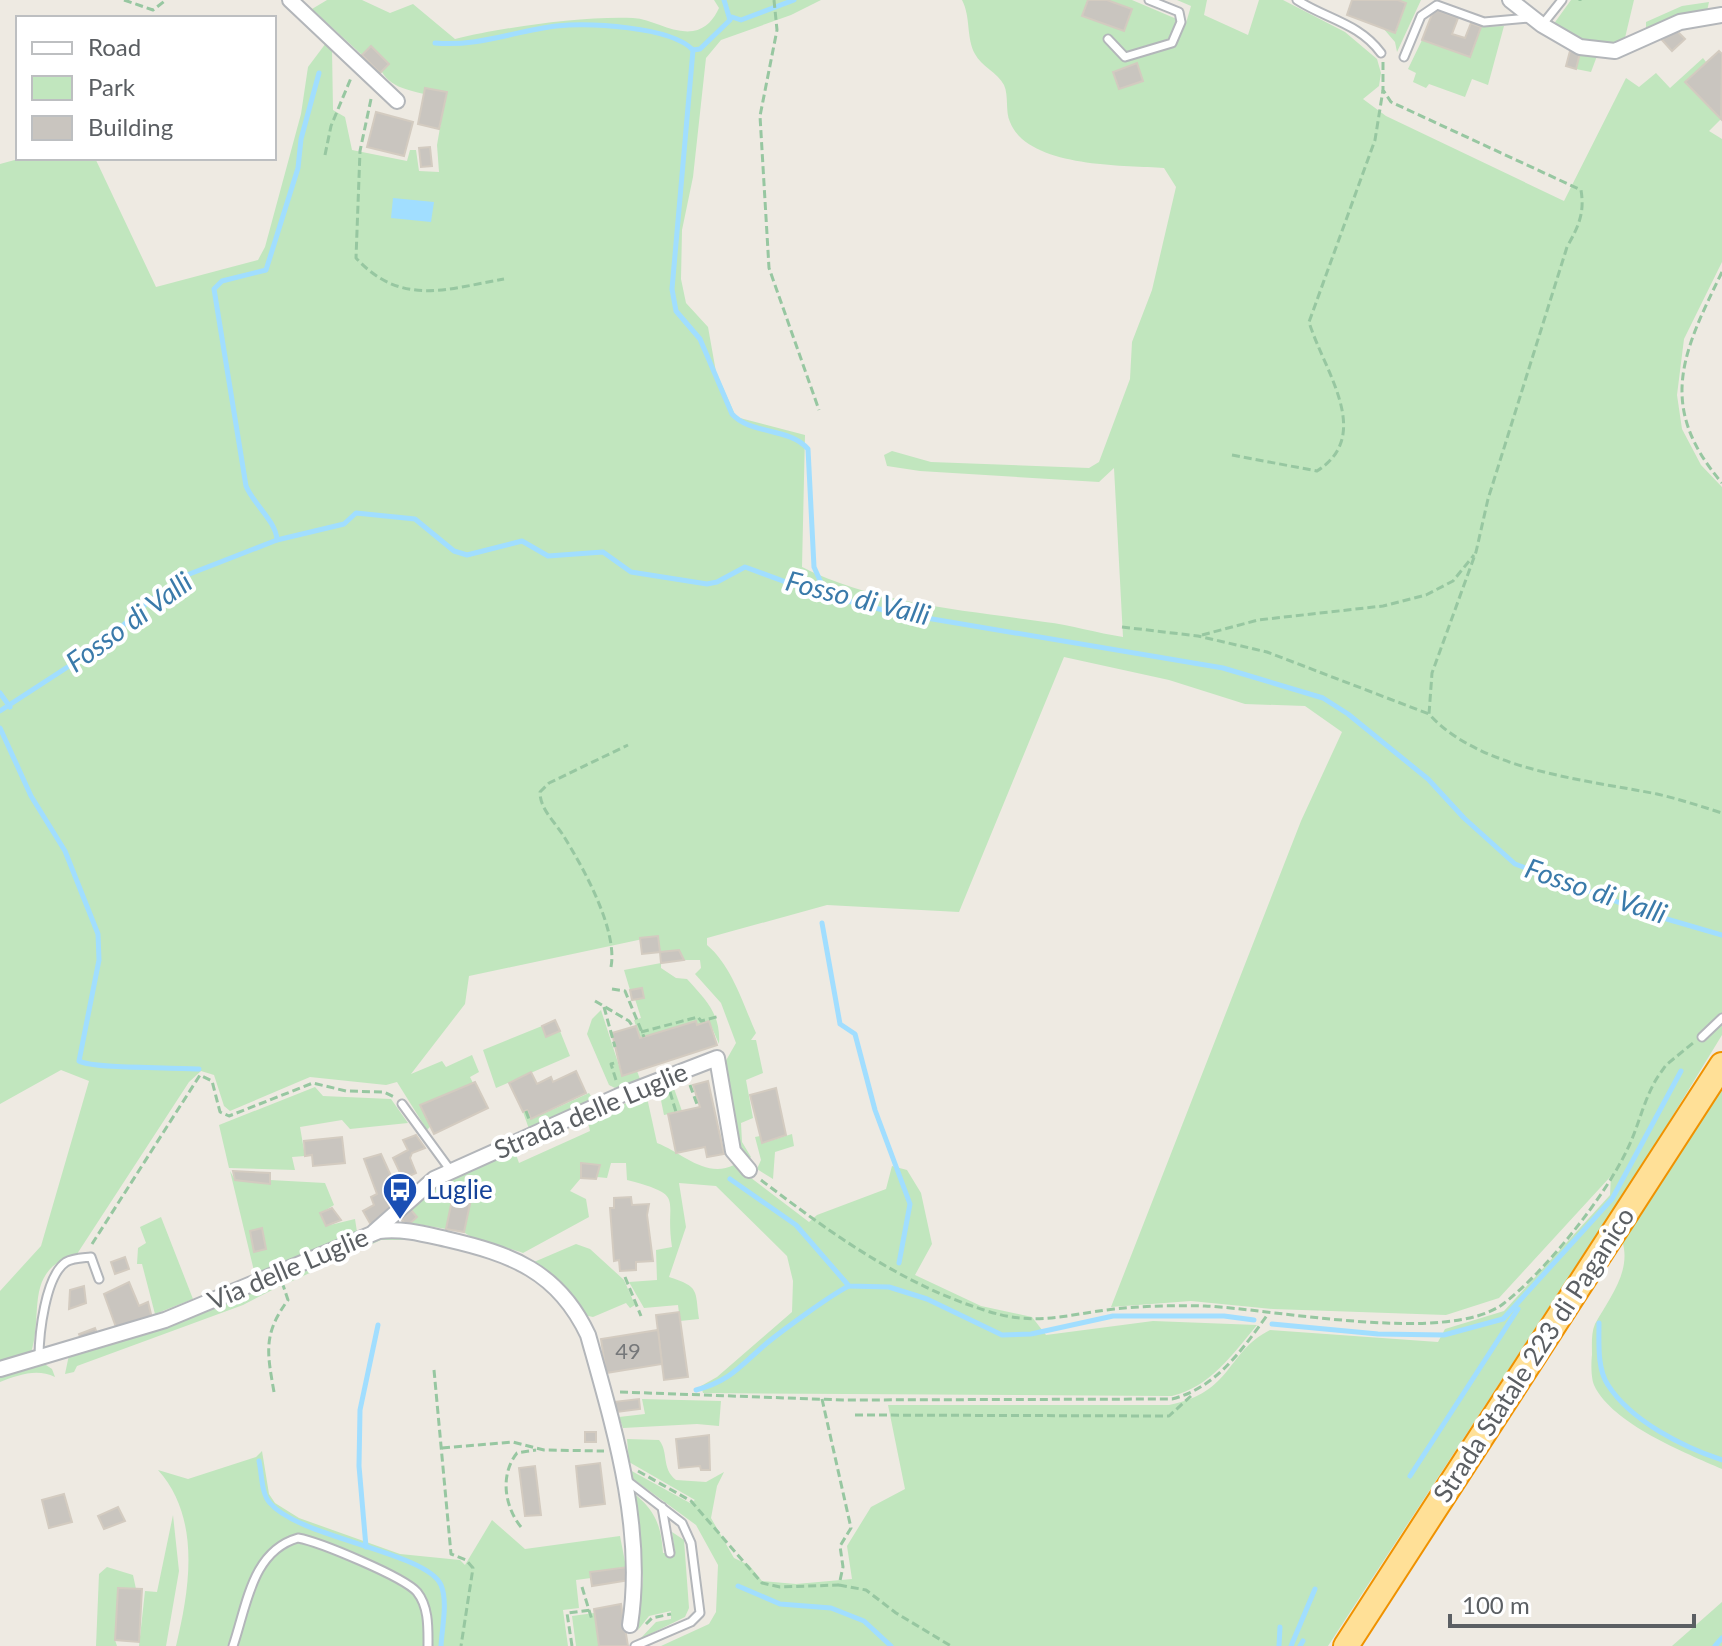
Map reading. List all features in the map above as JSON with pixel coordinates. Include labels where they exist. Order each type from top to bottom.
[{"type":"highway","name":"Strada Statale 223 di Paganico","points":[[1346,1646],[1722,1065]]},
{"type":"street","points":[[290,0],[397,101]]},
{"type":"street","points":[[1510,0],[1537,22],[1580,47],[1615,51],[1680,22],[1722,15]]},
{"type":"street","name":"Strada delle Luglie","points":[[370,1234],[393,1217],[419,1190],[451,1171],[621,1095],[717,1058],[723,1109],[733,1151],[749,1170]]},
{"type":"street","name":"Via delle Luglie","points":[[0,1369],[146,1326],[279,1274],[370,1234],[391,1230],[415,1232],[499,1252],[543,1276],[581,1321],[604,1392],[620,1457],[636,1580],[636,1627]]},
{"type":"lane","points":[[1108,39],[1125,57],[1172,43],[1181,22],[1179,12],[1149,0]]},
{"type":"lane","points":[[1297,0],[1370,37],[1381,53]]},
{"type":"lane","points":[[1404,57],[1421,16],[1437,5],[1484,22],[1537,22],[1562,0]]},
{"type":"lane","points":[[1702,1037],[1722,1018]]},
{"type":"lane","points":[[402,1104],[451,1171]]},
{"type":"lane","points":[[39,1358],[42,1319],[56,1274],[66,1262],[91,1257],[99,1279]]},
{"type":"lane","points":[[623,1477],[682,1523],[691,1543],[700,1613],[691,1622],[635,1646]]},
{"type":"lane","points":[[662,1507],[670,1553]]},
{"type":"lane","points":[[233,1646],[260,1565],[283,1542],[298,1538],[401,1580],[417,1593],[428,1619],[428,1646]]},
{"type":"path","points":[[124,0],[153,10],[166,0]]},
{"type":"path","points":[[774,0],[777,30],[760,116],[769,268],[819,410]]},
{"type":"path","points":[[1232,455],[1317,471],[1335,460],[1345,436],[1344,413],[1309,322],[1375,140],[1383,90],[1381,53]]},
{"type":"path","points":[[325,155],[331,126],[356,63]]},
{"type":"path","points":[[375,80],[360,151],[356,258],[373,276],[399,288],[424,292],[504,279]]},
{"type":"path","points":[[1383,90],[1391,102],[1581,190],[1584,208],[1567,247],[1488,499],[1476,552],[1432,673],[1429,714]]},
{"type":"path","points":[[1722,272],[1687,344],[1681,394],[1686,428],[1704,462],[1722,483]]},
{"type":"path","points":[[1198,636],[1258,620],[1383,606],[1426,595],[1453,581],[1476,552]]},
{"type":"path","points":[[1122,627],[1198,636],[1313,667],[1429,714],[1447,735],[1478,750],[1587,783],[1659,794],[1722,813]]},
{"type":"path","points":[[611,967],[614,951],[607,927],[575,855],[543,807],[540,792],[549,783],[628,745]]},
{"type":"path","points":[[612,989],[625,991],[642,1035],[698,1017],[701,1021],[720,1016]]},
{"type":"path","points":[[595,1001],[629,1021],[633,1027]]},
{"type":"path","points":[[604,1007],[615,1047]]},
{"type":"path","points":[[749,1170],[849,1246],[981,1310],[1037,1321],[1154,1307],[1206,1306],[1269,1313],[1444,1322],[1501,1305],[1564,1242],[1592,1208],[1627,1150],[1642,1107],[1657,1078],[1677,1054],[1702,1037]]},
{"type":"path","points":[[618,1062],[611,1064],[621,1095]]},
{"type":"path","points":[[685,1070],[698,1107]]},
{"type":"path","points":[[84,1258],[200,1075],[212,1081],[220,1112],[229,1116],[313,1083],[346,1091],[393,1094],[402,1104]]},
{"type":"path","points":[[666,1077],[676,1112]]},
{"type":"path","points":[[274,1392],[267,1340],[275,1318],[288,1300],[279,1274]]},
{"type":"path","points":[[625,1277],[641,1316]]},
{"type":"path","points":[[855,1415],[1169,1416],[1212,1381],[1269,1313]]},
{"type":"path","points":[[434,1370],[451,1554],[466,1560],[473,1568],[461,1646]]},
{"type":"path","points":[[604,1392],[822,1399],[1172,1399],[1194,1394]]},
{"type":"path","points":[[822,1399],[851,1528],[840,1546],[843,1567],[839,1585]]},
{"type":"path","points":[[442,1448],[513,1442],[540,1449],[620,1457],[691,1501],[762,1583],[780,1587],[839,1585],[866,1590],[896,1613],[951,1646]]},
{"type":"path","points":[[521,1527],[513,1517],[506,1496],[507,1465],[517,1453],[540,1449]]},
{"type":"path","points":[[582,1587],[592,1620]]},
{"type":"path","points":[[572,1646],[567,1613],[591,1610]]},
{"type":"path","points":[[636,1627],[652,1618],[671,1614]]},
{"type":"green space","points":[[327,0],[362,0],[390,13],[413,4],[455,39],[544,23],[613,18],[640,19],[693,31],[706,26],[715,16],[719,8],[714,0],[821,0],[791,15],[721,40],[706,58],[693,177],[682,230],[681,279],[686,303],[708,327],[716,372],[736,417],[805,435],[802,567],[860,590],[921,604],[1055,623],[1123,637],[1114,468],[1099,482],[920,471],[887,466],[884,455],[892,451],[931,462],[1089,468],[1099,462],[1130,379],[1132,342],[1152,290],[1176,187],[1164,168],[1079,161],[1036,148],[1020,137],[1010,122],[1004,85],[972,48],[962,0],[1132,0],[1186,23],[1191,6],[1177,0],[1207,0],[1204,15],[1248,35],[1259,0],[1283,0],[1345,32],[1377,59],[1381,73],[1379,86],[1363,99],[1386,116],[1564,201],[1626,78],[1639,87],[1656,73],[1670,88],[1703,58],[1706,62],[1686,82],[1721,119],[1709,131],[1722,139],[1722,262],[1684,339],[1677,395],[1682,429],[1701,465],[1722,487],[1722,1035],[1653,1148],[1328,1646],[661,1646],[709,1624],[716,1612],[718,1565],[696,1525],[629,1476],[628,1469],[690,1503],[695,1500],[629,1462],[627,1439],[659,1440],[668,1470],[676,1480],[706,1482],[724,1472],[717,1486],[711,1518],[734,1558],[749,1565],[762,1581],[796,1584],[852,1579],[847,1546],[871,1507],[905,1489],[888,1405],[1169,1405],[1206,1391],[1218,1382],[1255,1339],[1270,1330],[1438,1342],[1445,1329],[1504,1311],[1610,1195],[1611,1176],[1499,1298],[1446,1315],[1273,1309],[1191,1301],[1111,1307],[1301,821],[1342,732],[1305,706],[1245,704],[1169,680],[1064,657],[959,912],[827,905],[707,938],[707,945],[730,974],[756,1033],[751,1040],[756,1040],[763,1073],[746,1080],[753,1118],[741,1123],[742,1142],[751,1157],[747,1161],[738,1147],[724,1064],[736,1043],[721,1003],[695,974],[701,968],[700,960],[684,960],[678,950],[660,952],[657,936],[469,976],[465,1004],[411,1074],[442,1061],[446,1067],[472,1055],[479,1072],[470,1077],[473,1083],[427,1130],[397,1082],[386,1085],[310,1077],[230,1111],[224,1106],[214,1075],[201,1071],[189,1082],[77,1254],[49,1270],[39,1294],[31,1353],[0,1362],[0,1291],[41,1246],[89,1081],[61,1070],[0,1104],[0,164],[16,160],[96,160],[156,287],[258,260],[265,247],[301,114],[308,67],[326,43],[332,49],[333,110],[345,117],[352,150],[407,161],[410,150],[416,150],[419,171],[439,172],[437,145],[446,93],[426,88],[424,94],[395,85],[379,68],[371,47],[362,55],[312,9]]},
{"type":"green space","points":[[1398,0],[1421,0],[1397,52],[1395,42],[1383,28],[1396,32],[1406,3]]},
{"type":"green space","points":[[1571,0],[1634,0],[1624,42],[1596,44],[1553,25]]},
{"type":"green space","points":[[1709,2],[1707,11],[1646,28],[1646,22],[1682,6]]},
{"type":"green space","points":[[1504,26],[1488,85],[1472,79],[1465,97],[1429,84],[1426,88],[1413,82],[1416,73],[1408,69],[1422,40],[1470,57],[1481,27]]},
{"type":"green space","points":[[1580,53],[1597,56],[1591,72],[1576,69]]},
{"type":"green space","points":[[661,963],[661,968],[676,978],[687,979],[706,1001],[718,1024],[719,1044],[709,1021],[697,1025],[695,1021],[640,1038],[634,1020],[641,1018],[635,999],[641,988],[630,990],[624,970]]},
{"type":"green space","points":[[601,1010],[622,1075],[637,1071],[640,1079],[615,1088],[609,1085],[587,1034],[592,1019]]},
{"type":"green space","points":[[542,1026],[546,1037],[560,1031],[570,1056],[496,1088],[483,1050]]},
{"type":"green space","points":[[671,1080],[682,1111],[664,1115],[658,1086]]},
{"type":"green space","points":[[315,1087],[323,1096],[391,1099],[408,1123],[350,1129],[342,1120],[300,1127],[305,1156],[292,1157],[295,1170],[229,1168],[219,1125]]},
{"type":"green space","points":[[1722,1088],[1722,1469],[1651,1436],[1617,1412],[1594,1385],[1591,1366],[1595,1324],[1622,1273],[1622,1240]]},
{"type":"green space","points":[[589,1093],[593,1099],[589,1104],[529,1129],[523,1112],[527,1110],[532,1119]]},
{"type":"green space","points":[[646,1093],[657,1143],[704,1167],[714,1169],[734,1165],[809,1222],[817,1215],[886,1189],[892,1166],[907,1170],[921,1193],[932,1244],[915,1275],[981,1306],[1032,1317],[1046,1335],[1153,1321],[1257,1325],[1230,1358],[1209,1377],[1186,1392],[1172,1396],[703,1393],[701,1386],[717,1377],[792,1312],[793,1281],[787,1256],[716,1186],[679,1183],[686,1227],[669,1277],[694,1291],[699,1319],[680,1321],[678,1305],[644,1308],[629,1282],[657,1280],[656,1250],[672,1247],[670,1208],[666,1195],[627,1180],[626,1163],[611,1163],[607,1178],[597,1177],[600,1165],[581,1163],[581,1178],[570,1191],[586,1199],[589,1217],[523,1253],[464,1232],[470,1205],[446,1229],[411,1223],[417,1217],[410,1208],[459,1175],[514,1149],[519,1163],[590,1131],[588,1122]]},
{"type":"green space","points":[[792,1134],[794,1146],[775,1152],[773,1179],[757,1169],[761,1160],[755,1137],[760,1136],[763,1143]]},
{"type":"green space","points":[[230,1171],[235,1180],[270,1184],[270,1180],[325,1183],[334,1205],[321,1213],[326,1226],[355,1219],[357,1232],[255,1275]]},
{"type":"green space","points":[[161,1217],[193,1299],[155,1314],[142,1264],[137,1264],[138,1248],[146,1243],[140,1227]]},
{"type":"green space","points":[[395,1235],[415,1240],[381,1240],[288,1283],[289,1276],[373,1238]]},
{"type":"green space","points":[[576,1244],[590,1249],[624,1280],[635,1305],[630,1308],[626,1303],[593,1317],[584,1315],[534,1262]]},
{"type":"green space","points":[[275,1282],[280,1286],[243,1305],[77,1366],[74,1372],[65,1374],[69,1355],[155,1330]]},
{"type":"green space","points":[[43,1363],[52,1369],[55,1377],[34,1373],[0,1382],[0,1376]]},
{"type":"green space","points":[[642,1399],[721,1401],[719,1426],[697,1424],[623,1428],[619,1417],[645,1414]]},
{"type":"green space","points":[[262,1451],[269,1494],[275,1503],[299,1518],[400,1554],[460,1560],[465,1565],[492,1520],[525,1549],[620,1536],[626,1567],[590,1572],[591,1578],[576,1580],[579,1608],[563,1610],[568,1646],[176,1646],[188,1577],[186,1531],[172,1489],[158,1470],[188,1479],[256,1457]]},
{"type":"green space","points":[[631,1491],[655,1518],[663,1553],[675,1553],[672,1532],[684,1540],[689,1608],[685,1617],[640,1639],[656,1622],[671,1619],[671,1611],[649,1616],[638,1630],[643,1578]]},
{"type":"green space","points":[[173,1515],[179,1571],[166,1646],[139,1646],[145,1591],[157,1592]]},
{"type":"green space","points":[[107,1567],[133,1575],[136,1589],[115,1640],[117,1646],[96,1646],[99,1574]]},
{"type":"green space","points":[[1722,1602],[1722,1646],[1672,1646]]},
{"type":"green space","points":[[594,1613],[599,1646],[576,1646],[572,1616]]},
{"type":"water","points":[[393,198],[434,202],[431,222],[391,218]]},
{"type":"building","points":[[1088,0],[1107,0],[1132,9],[1124,31],[1082,16]]},
{"type":"building","points":[[1352,0],[1398,0],[1406,3],[1395,33],[1347,15]]},
{"type":"building","points":[[1434,9],[1458,18],[1452,34],[1465,38],[1471,23],[1481,27],[1470,57],[1422,40]]},
{"type":"building","points":[[1674,28],[1685,39],[1672,51],[1662,40]]},
{"type":"building","points":[[371,46],[389,64],[380,73],[362,55]]},
{"type":"building","points":[[1570,51],[1580,53],[1576,69],[1566,66]]},
{"type":"building","points":[[1719,51],[1722,54],[1721,119],[1685,82]]},
{"type":"building","points":[[1137,63],[1143,81],[1119,89],[1113,72]]},
{"type":"building","points":[[425,88],[447,92],[439,129],[418,124]]},
{"type":"building","points":[[376,112],[413,122],[404,156],[367,147]]},
{"type":"building","points":[[430,147],[432,166],[421,167],[419,148]]},
{"type":"building","points":[[658,936],[660,952],[642,954],[640,938]]},
{"type":"building","points":[[679,950],[684,960],[661,963],[660,952]]},
{"type":"building","points":[[642,988],[644,998],[632,1000],[630,990]]},
{"type":"building","points":[[555,1020],[560,1031],[546,1037],[542,1026]]},
{"type":"building","points":[[696,1021],[697,1025],[709,1021],[717,1045],[622,1076],[612,1033],[636,1026],[640,1038]]},
{"type":"building","points":[[576,1071],[586,1093],[531,1119],[527,1110],[523,1112],[509,1083],[531,1072],[537,1084],[551,1077],[553,1082]]},
{"type":"building","points":[[708,1081],[724,1154],[707,1157],[705,1147],[676,1153],[668,1114],[700,1107],[693,1085]]},
{"type":"building","points":[[475,1082],[488,1108],[434,1134],[420,1105]]},
{"type":"building","points":[[776,1088],[786,1135],[762,1143],[750,1095]]},
{"type":"building","points":[[416,1135],[425,1148],[412,1153],[410,1158],[416,1173],[403,1179],[393,1158],[408,1150],[403,1140]]},
{"type":"building","points":[[342,1137],[345,1163],[313,1166],[312,1155],[305,1156],[304,1141]]},
{"type":"building","points":[[381,1154],[402,1200],[371,1225],[363,1211],[374,1205],[371,1197],[377,1194],[364,1159]]},
{"type":"building","points":[[581,1163],[600,1165],[596,1179],[581,1178]]},
{"type":"building","points":[[233,1171],[270,1173],[270,1184],[235,1180]]},
{"type":"building","points":[[631,1197],[632,1205],[649,1204],[647,1215],[653,1261],[636,1262],[636,1270],[620,1271],[619,1260],[614,1261],[610,1208],[614,1208],[614,1198]]},
{"type":"building","points":[[452,1200],[470,1204],[464,1232],[446,1229]]},
{"type":"building","points":[[332,1208],[341,1220],[326,1226],[320,1213]]},
{"type":"building","points":[[411,1210],[417,1217],[407,1226],[401,1219]]},
{"type":"building","points":[[262,1228],[266,1249],[254,1252],[250,1231]]},
{"type":"building","points":[[125,1257],[129,1269],[115,1274],[111,1262]]},
{"type":"building","points":[[129,1282],[139,1306],[148,1302],[152,1318],[117,1330],[104,1294]]},
{"type":"building","points":[[84,1286],[86,1303],[69,1309],[70,1290]]},
{"type":"building","points":[[679,1312],[688,1377],[664,1380],[656,1315]]},
{"type":"building","points":[[95,1328],[98,1336],[82,1342],[79,1334]]},
{"type":"building","points":[[658,1330],[662,1364],[606,1373],[601,1339]]},
{"type":"building","points":[[639,1399],[640,1409],[617,1412],[613,1402]]},
{"type":"building","points":[[585,1432],[596,1432],[596,1442],[585,1442]]},
{"type":"building","points":[[709,1435],[710,1470],[701,1470],[700,1466],[679,1468],[676,1439]]},
{"type":"building","points":[[600,1463],[605,1504],[580,1507],[576,1466]]},
{"type":"building","points":[[535,1466],[541,1515],[525,1516],[519,1468]]},
{"type":"building","points":[[64,1494],[72,1522],[49,1528],[42,1500]]},
{"type":"building","points":[[118,1507],[125,1521],[104,1529],[98,1516]]},
{"type":"building","points":[[628,1567],[630,1580],[592,1586],[590,1572]]},
{"type":"building","points":[[118,1588],[142,1589],[139,1642],[115,1640]]},
{"type":"building","points":[[621,1604],[628,1646],[599,1646],[594,1609]]},
{"type":"waterway","points":[[693,50],[700,49],[730,20],[724,0]]},
{"type":"waterway","points":[[732,17],[741,20],[794,0]]},
{"type":"waterway","points":[[435,43],[466,43],[541,28],[588,25],[648,31],[682,42],[693,50],[672,289],[676,311],[700,339],[732,414],[749,425],[791,437],[808,449],[814,567],[827,596]]},
{"type":"waterway","points":[[277,540],[273,526],[246,486],[214,289],[222,281],[266,270],[298,168],[301,139],[319,73]]},
{"type":"waterway","name":"Fosso di Valli","points":[[0,711],[103,644],[148,602],[187,575],[277,540],[344,524],[356,513],[415,519],[454,551],[467,555],[522,541],[548,556],[603,552],[631,572],[707,584],[745,567],[813,592],[891,612],[1223,668],[1323,698],[1348,714],[1428,779],[1464,818],[1515,864],[1653,915],[1722,935]]},
{"type":"waterway","points":[[0,693],[10,707]]},
{"type":"waterway","points":[[0,728],[31,796],[65,851],[98,934],[99,960],[79,1061],[117,1067],[199,1069]]},
{"type":"waterway","points":[[822,923],[840,1024],[855,1034],[875,1110],[910,1204],[899,1263]]},
{"type":"waterway","points":[[1272,1324],[1378,1334],[1444,1335],[1503,1319],[1612,1199],[1681,1071]]},
{"type":"waterway","points":[[730,1179],[796,1225],[849,1286],[889,1287],[927,1299],[1002,1335],[1031,1334],[1113,1316],[1224,1316],[1254,1320]]},
{"type":"waterway","points":[[696,1390],[727,1377],[784,1330],[849,1286]]},
{"type":"waterway","points":[[1410,1476],[1518,1309]]},
{"type":"waterway","points":[[1599,1323],[1599,1355],[1604,1379],[1618,1398],[1659,1431],[1722,1460]]},
{"type":"waterway","points":[[366,1547],[359,1466],[360,1410],[378,1325]]},
{"type":"waterway","points":[[259,1461],[267,1499],[285,1515],[431,1573],[441,1585],[444,1599],[441,1646]]},
{"type":"waterway","points":[[738,1586],[780,1604],[831,1608],[864,1621],[891,1646]]},
{"type":"waterway","points":[[1291,1646],[1315,1589]]},
{"type":"waterway","points":[[1279,1646],[1280,1627]]},
{"type":"waterway","points":[[1715,1646],[1722,1638]]},
{"type":"waterway","points":[[1300,1646],[1303,1641]]},
{"type":"place","name":"Luglie","points":[[400,1221]]}]
